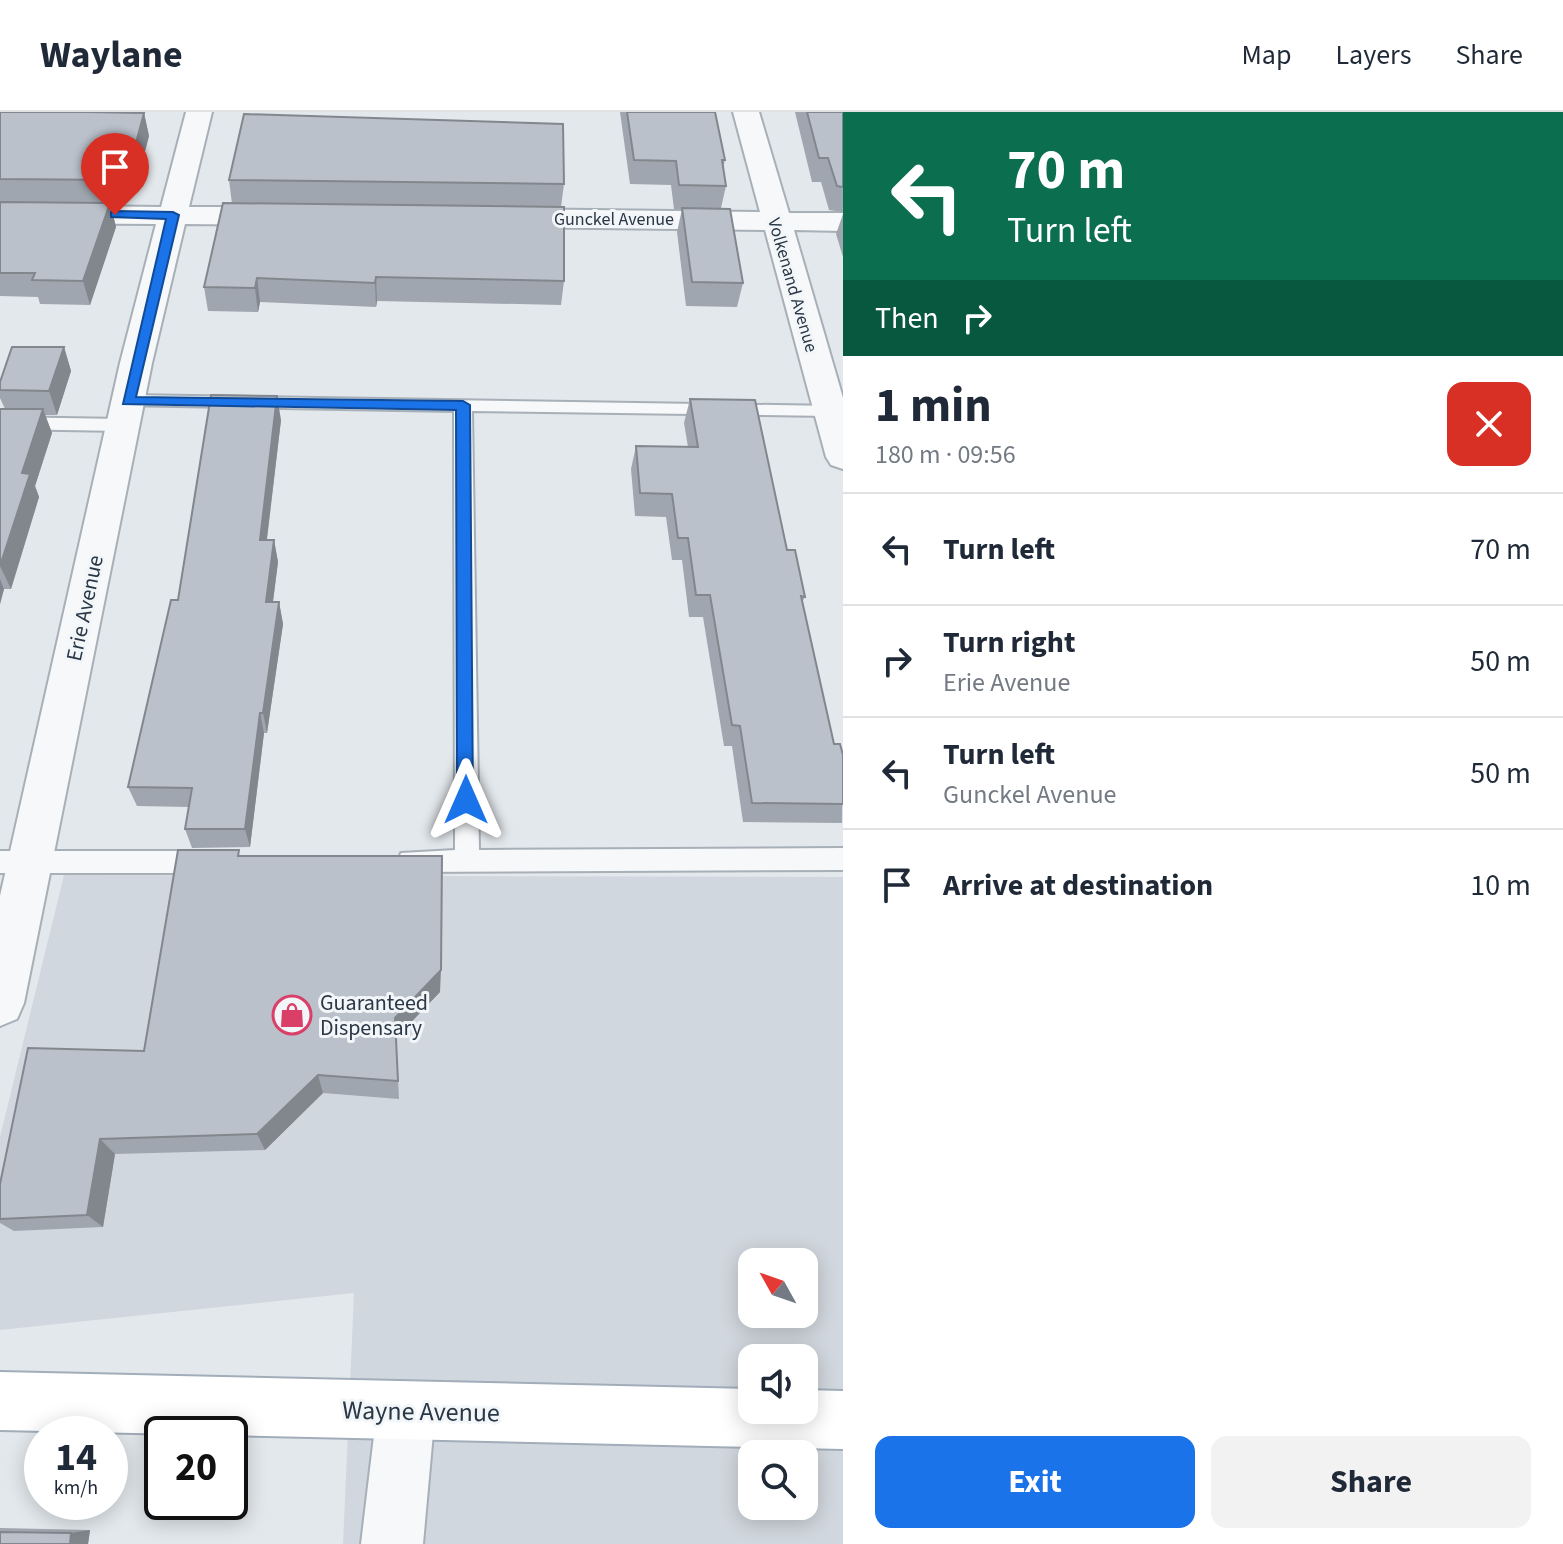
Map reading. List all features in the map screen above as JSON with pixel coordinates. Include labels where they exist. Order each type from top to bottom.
[{"type":"main road","name":"Wayne Avenue","points":[[0,1401],[843,1420]]},
{"type":"street","name":"Erie Avenue","points":[[0,1003],[15,862],[199,112]]},
{"type":"street","name":"Volkenand Avenue","points":[[746,112],[774,220],[831,375],[829,410],[843,457]]},
{"type":"street","points":[[0,214],[315,216]]},
{"type":"street","name":"Gunckel Avenue","points":[[473,217],[843,222]]},
{"type":"street","points":[[392,1544],[406,1411]]},
{"type":"lane","points":[[463,405],[467,861]]},
{"type":"lane","points":[[0,423],[126,413],[463,405],[829,410]]},
{"type":"lane","points":[[389,861],[843,859]]},
{"type":"lane","points":[[15,862],[233,862]]},
{"type":"shaded area","points":[[64,875],[843,877],[843,1544],[343,1544],[354,1293],[0,1330],[0,1137]]},
{"type":"building","points":[[0,112],[144,113],[130,165],[123,165],[118,180],[0,179]]},
{"type":"building","points":[[627,112],[715,112],[725,160],[722,160],[726,186],[679,185],[676,161],[634,160]]},
{"type":"building","points":[[807,112],[843,112],[843,187],[837,186],[828,158],[819,158]]},
{"type":"building","points":[[244,114],[563,124],[564,184],[229,180]]},
{"type":"building","points":[[0,202],[110,203],[83,281],[32,280],[35,273],[0,273]]},
{"type":"building","points":[[223,203],[564,207],[564,281],[376,277],[375,283],[257,278],[255,288],[204,287]]},
{"type":"building","points":[[682,208],[730,209],[743,283],[692,282]]},
{"type":"building","points":[[12,347],[64,347],[49,391],[0,390]]},
{"type":"building","points":[[211,395],[277,396],[260,540],[274,540],[266,602],[279,602],[245,829],[185,829],[192,788],[128,787],[171,600],[178,600]]},
{"type":"building","points":[[690,399],[755,400],[787,550],[795,550],[805,597],[801,596],[834,744],[840,744],[843,755],[843,804],[752,803],[740,726],[732,725],[710,595],[696,595],[688,538],[678,538],[672,494],[640,493],[636,446],[698,447]]},
{"type":"building","points":[[0,409],[43,409],[22,473],[30,474],[0,566]]},
{"type":"building","name":"Guaranteed Dispensary","points":[[178,850],[239,850],[238,856],[442,856],[441,970],[395,1018],[398,1081],[318,1075],[257,1134],[100,1139],[87,1215],[0,1219],[0,1184],[28,1048],[144,1051]]},
{"type":"building","points":[[0,1532],[71,1533],[70,1544],[0,1544]]},
{"type":"place","name":"Guaranteed Dispensary","points":[[292,1015]]},
{"type":"route","points":[[115,215],[173,215],[128,401],[463,405],[466,800]]}]
